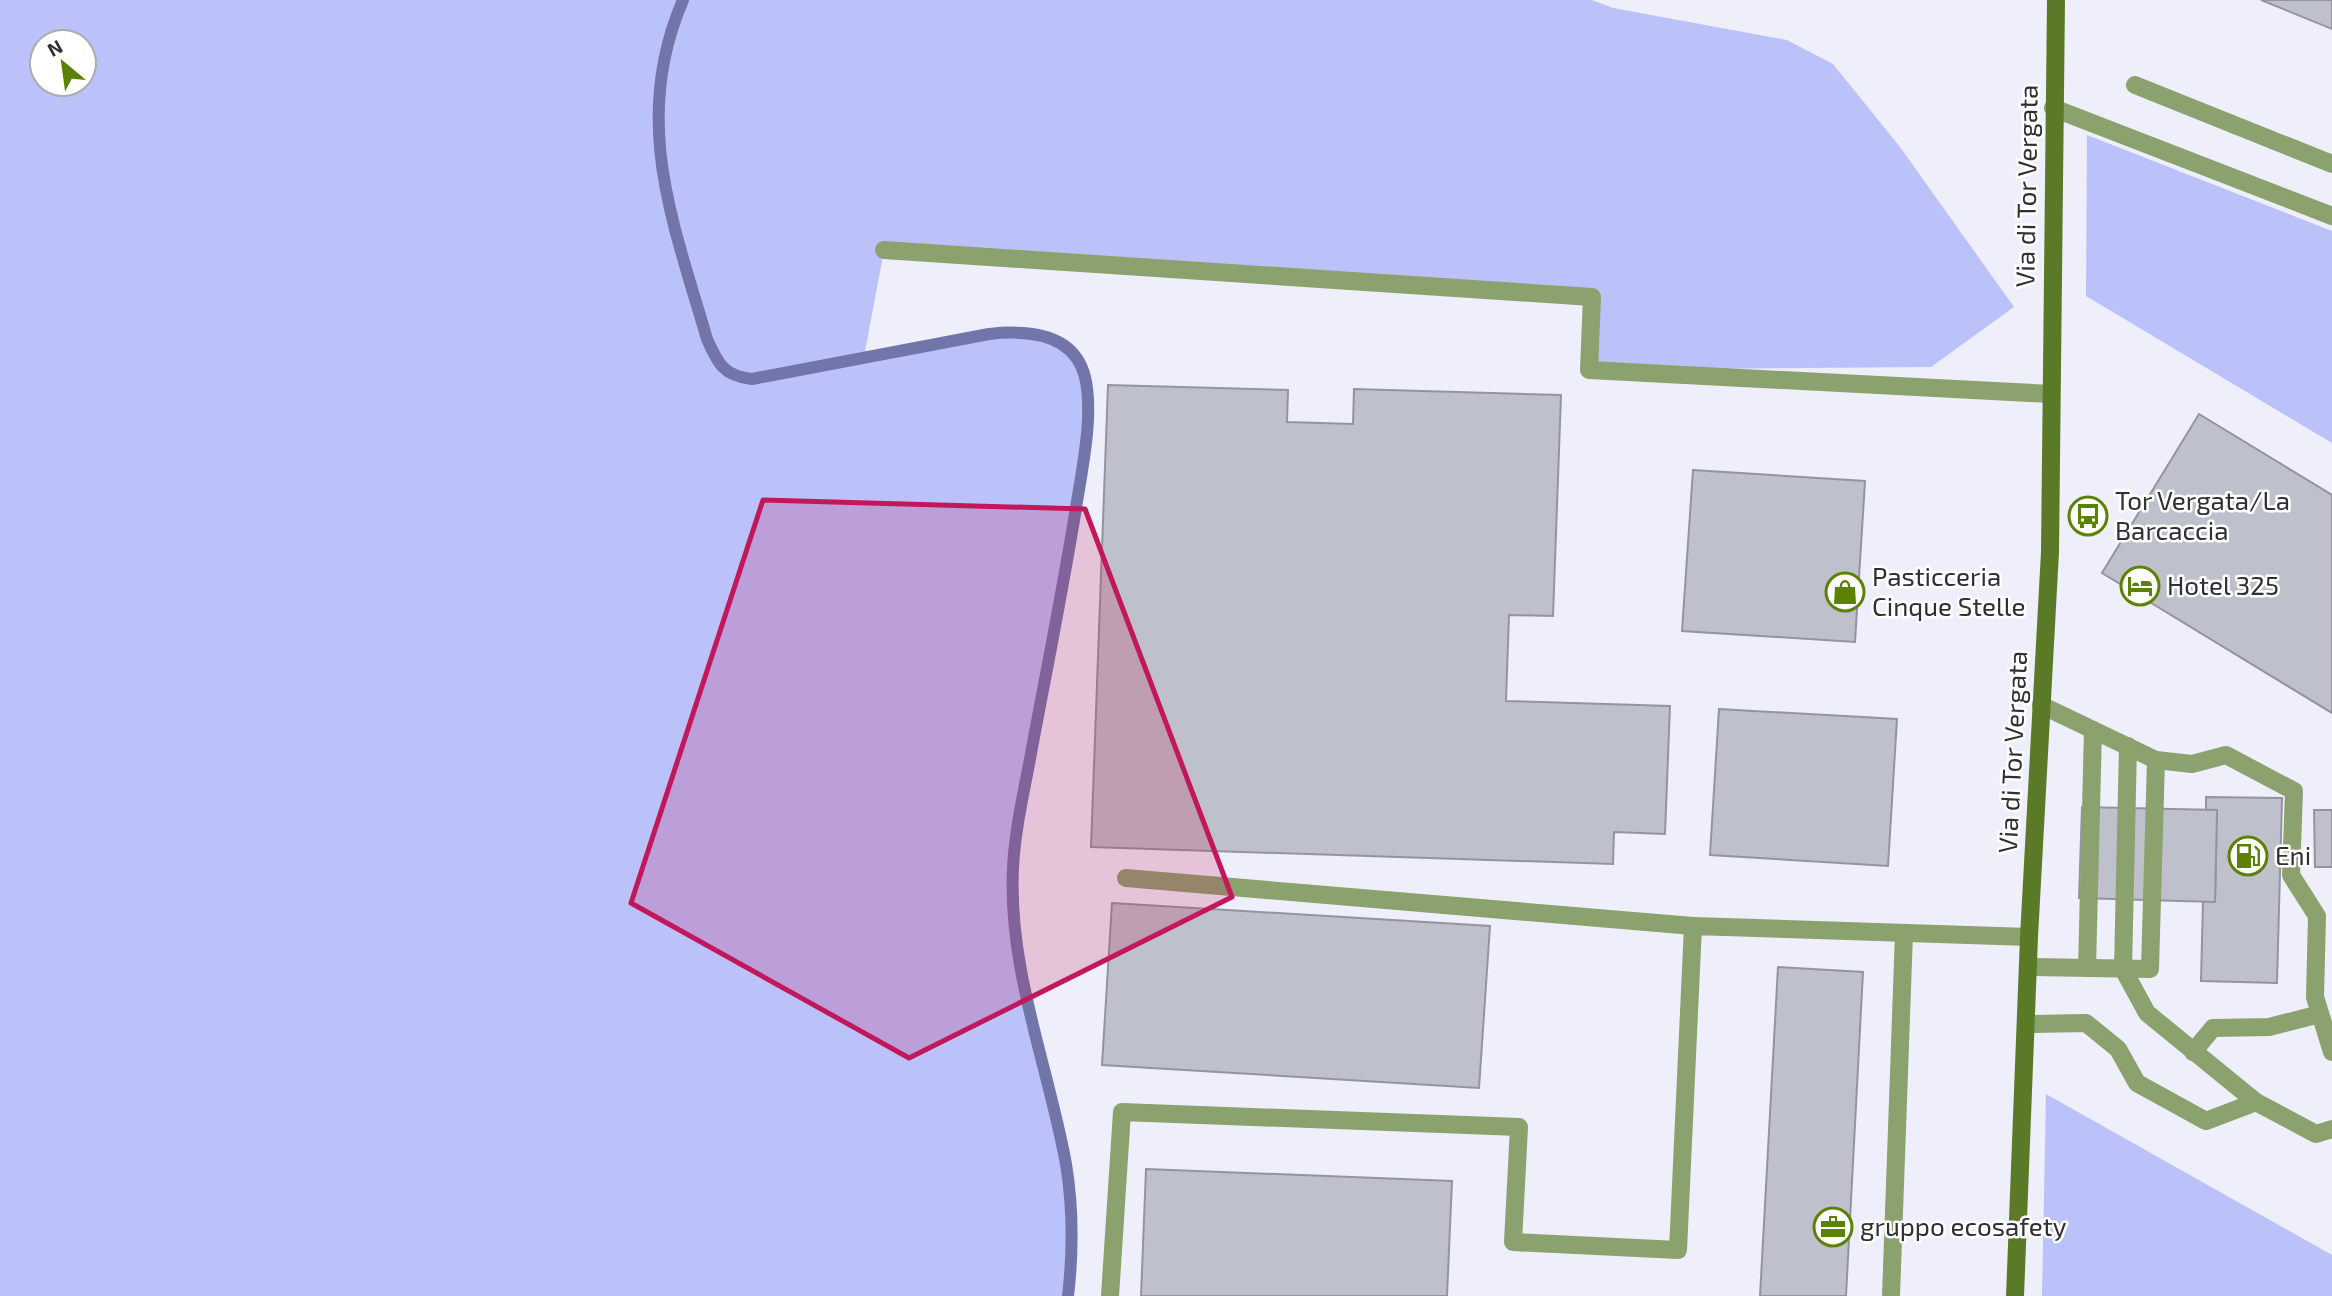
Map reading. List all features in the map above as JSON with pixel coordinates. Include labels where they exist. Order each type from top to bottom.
[{"type":"main road","name":"Via di Tor Vergata","points":[[2015,1296],[2028,1024],[2029,937],[2050,552],[2056,0]]},
{"type":"street","points":[[2135,85],[2332,164]]},
{"type":"street","points":[[2053,108],[2332,216]]},
{"type":"street","points":[[884,250],[1592,297],[1589,370],[2051,394]]},
{"type":"street","points":[[2041,705],[2156,760],[2192,764],[2226,755],[2294,791],[2291,875],[2317,916],[2315,997],[2332,1052]]},
{"type":"street","points":[[2087,968],[2093,730]]},
{"type":"street","points":[[2128,746],[2123,969],[2147,1013],[2256,1102],[2316,1133],[2332,1129]]},
{"type":"street","points":[[2029,967],[2150,969],[2156,760]]},
{"type":"street","points":[[1126,878],[1693,926],[2029,937]]},
{"type":"street","points":[[1110,1296],[1122,1112],[1519,1127],[1513,1242],[1678,1250],[1693,926]]},
{"type":"street","points":[[1891,1296],[1904,933]]},
{"type":"street","points":[[2193,1052],[2213,1028],[2269,1027],[2320,1014]]},
{"type":"street","points":[[2028,1024],[2086,1023],[2118,1049],[2137,1083],[2206,1121],[2256,1102]]},
{"type":"highlighted area","points":[[763,500],[1085,509],[1232,897],[909,1058],[631,903]]},
{"type":"shaded area","points":[[0,0],[683,0],[676,20],[687,0],[1592,0],[1613,8],[1787,40],[1833,64],[1900,147],[2014,307],[1931,367],[1589,370],[1592,298],[884,250],[864,357],[988,334],[1027,332],[1069,348],[1084,373],[1088,404],[1079,491],[1019,816],[1012,892],[1021,974],[1066,1168],[1071,1224],[1068,1296],[0,1296]],"holes":[[[680,242],[719,362],[707,339]]]},
{"type":"shaded area","points":[[2087,135],[2332,231],[2332,443],[2086,296]]},
{"type":"shaded area","points":[[2046,1094],[2332,1255],[2332,1296],[2042,1296]]},
{"type":"building","points":[[2261,0],[2332,0],[2332,29]]},
{"type":"building","points":[[1108,385],[1288,390],[1287,422],[1353,424],[1354,389],[1561,395],[1553,616],[1509,615],[1506,701],[1670,706],[1665,834],[1614,832],[1613,864],[1091,847]]},
{"type":"building","points":[[2199,414],[2332,495],[2332,713],[2102,573]]},
{"type":"building","points":[[1693,470],[1865,481],[1855,642],[1682,631]]},
{"type":"building","points":[[1719,709],[1897,719],[1888,866],[1710,855]]},
{"type":"building","name":"Eni","points":[[2206,797],[2282,798],[2277,983],[2201,981],[2203,901],[2215,902],[2217,810],[2206,810]]},
{"type":"building","name":"Eni","points":[[2082,807],[2217,810],[2215,902],[2079,898]]},
{"type":"building","points":[[2314,810],[2332,810],[2332,867],[2315,867]]},
{"type":"building","points":[[1112,903],[1490,926],[1479,1088],[1102,1065]]},
{"type":"building","points":[[1778,967],[1863,972],[1846,1296],[1760,1296]]},
{"type":"building","points":[[1146,1169],[1452,1181],[1447,1296],[1141,1296]]},
{"type":"waterway","points":[[683,0],[668,44],[660,87],[659,129],[663,171],[671,212],[707,339],[728,372],[752,379],[989,334],[1018,333],[1046,337],[1059,343],[1079,362],[1085,377],[1088,425],[1084,459],[1021,808],[1013,868],[1013,906],[1023,980],[1066,1164],[1072,1230],[1068,1296]]},
{"type":"place","name":"Tor Vergata/La Barcaccia","points":[[2088,516]]},
{"type":"place","name":"Hotel 325","points":[[2140,586]]},
{"type":"place","name":"Pasticceria Cinque Stelle","points":[[1845,592]]},
{"type":"place","name":"Eni","points":[[2248,856]]},
{"type":"place","name":"gruppo ecosafety","points":[[1833,1227]]}]
